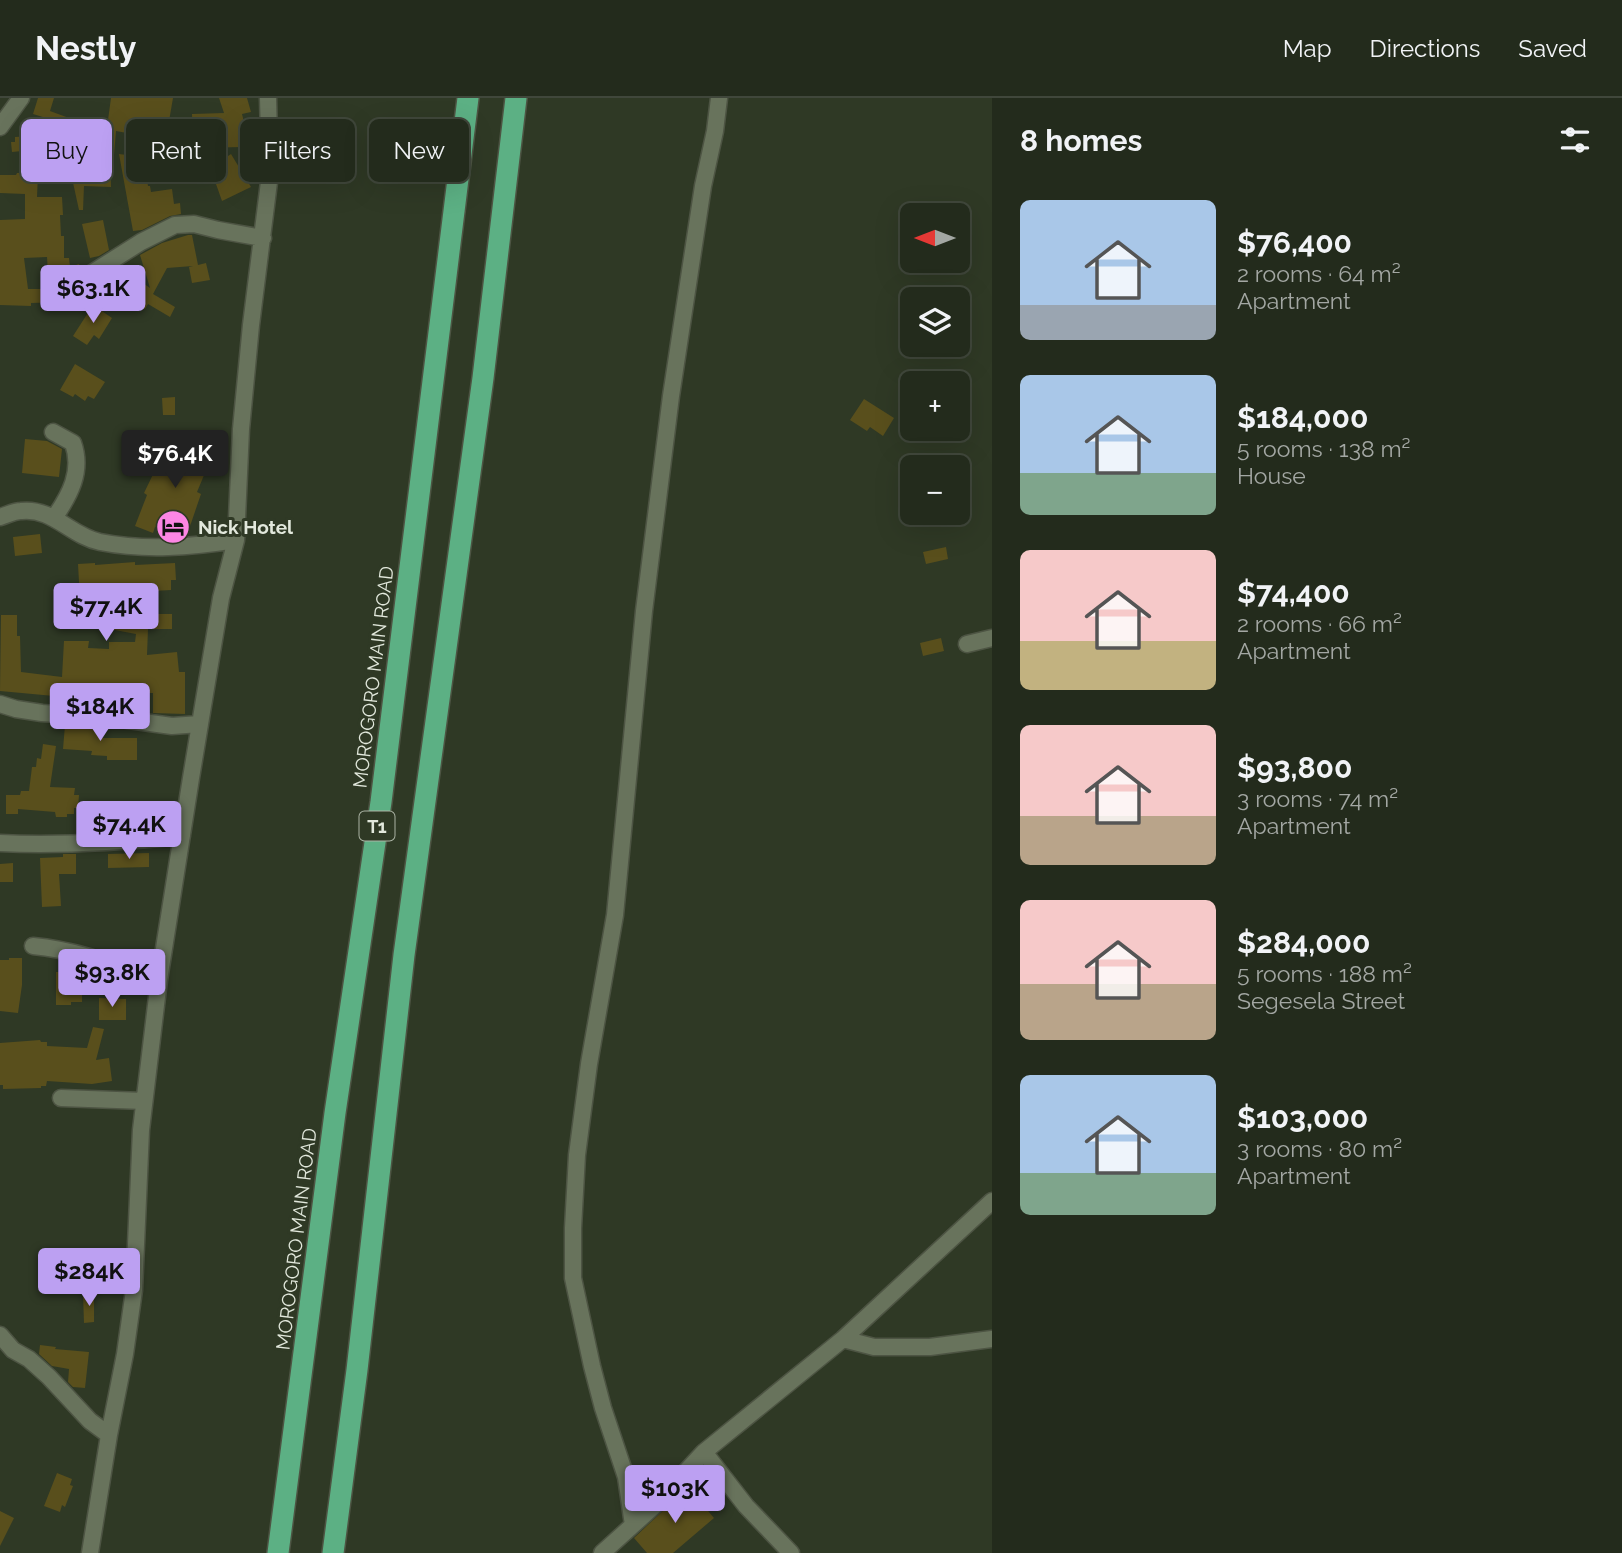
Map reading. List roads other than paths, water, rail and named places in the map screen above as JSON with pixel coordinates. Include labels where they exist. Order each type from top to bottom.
[{"type":"highway","name":"MOROGORO MAIN ROAD","points":[[278,1553],[335,1113],[381,802],[468,98]]},
{"type":"highway","name":"T1","points":[[333,1553],[357,1370],[404,955],[481,391],[516,98]]},
{"type":"street","points":[[0,127],[21,98]]},
{"type":"street","points":[[90,1553],[134,1290],[141,1130],[159,980],[221,598],[236,540],[241,429],[270,174],[268,98]]},
{"type":"street","points":[[634,1525],[626,1477],[594,1377],[573,1278],[577,1155],[587,1077],[615,915],[641,635],[670,400],[719,98]]},
{"type":"street","points":[[92,274],[141,242],[175,225],[194,224],[262,238]]},
{"type":"street","points":[[53,432],[73,443],[77,470],[72,488],[54,518]]},
{"type":"street","points":[[0,517],[20,510],[40,511],[85,538],[127,546],[186,548],[236,540]]},
{"type":"street","points":[[967,643],[992,638]]},
{"type":"street","points":[[0,704],[42,713],[114,718],[172,726],[200,724]]},
{"type":"street","points":[[0,843],[114,842],[182,836]]},
{"type":"street","points":[[33,946],[76,952],[159,980]]},
{"type":"street","points":[[61,1098],[144,1101]]},
{"type":"street","points":[[602,1553],[634,1525],[704,1452],[844,1339],[992,1201]]},
{"type":"street","points":[[0,1335],[13,1350],[29,1359],[49,1377],[90,1421],[109,1435]]},
{"type":"street","points":[[844,1339],[874,1347],[929,1347],[992,1339]]},
{"type":"street","points":[[704,1452],[746,1506],[791,1553]]},
{"type":"place","name":"Nick Hotel","points":[[173,527]]}]
